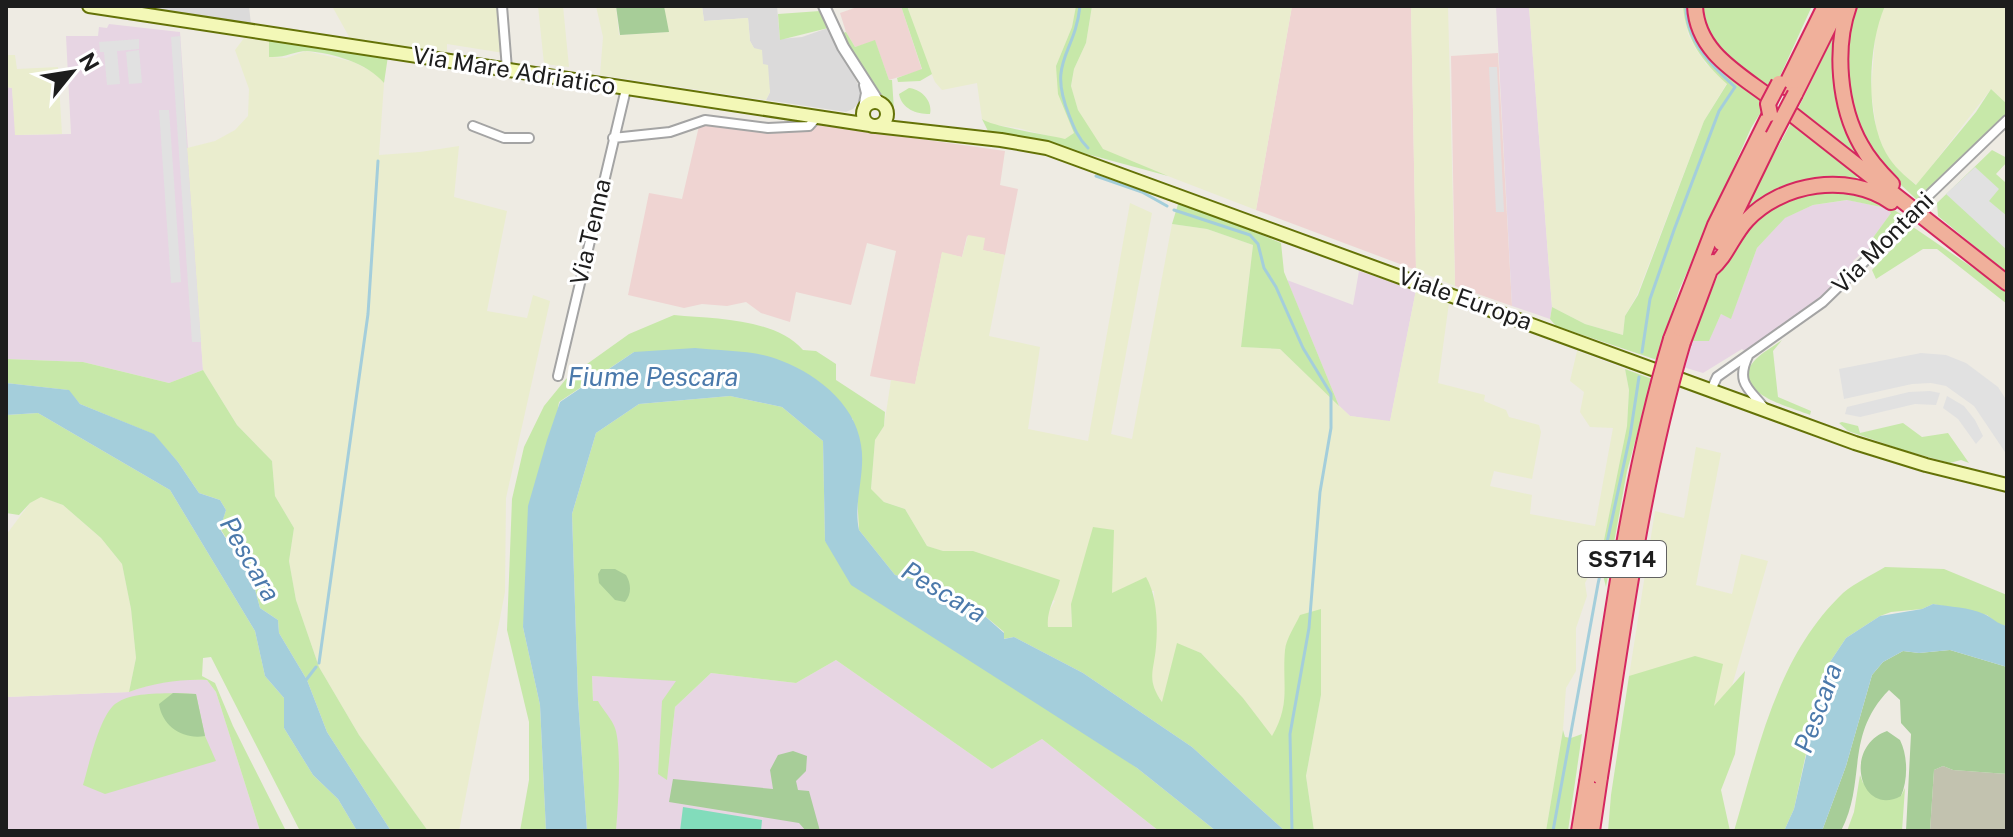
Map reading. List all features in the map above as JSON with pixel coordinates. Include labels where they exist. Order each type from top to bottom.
[{"type":"highway","points":[[1695,6],[1699,28],[1711,50],[1768,96]]},
{"type":"highway","points":[[1786,88],[1815,6]]},
{"type":"highway","name":"SS714","points":[[1592,831],[1647,481],[1677,341],[1786,88],[1825,6]]},
{"type":"highway","name":"SS714","points":[[1579,831],[1635,478],[1677,341],[1715,225],[1768,132],[1770,114],[1839,6]]},
{"type":"highway","points":[[1849,6],[1841,52],[1848,116],[1865,153],[1906,204]]},
{"type":"highway","points":[[1793,115],[2007,283]]},
{"type":"highway","points":[[1710,270],[1722,260],[1737,231],[1749,217],[1781,196],[1815,186],[1842,185],[1869,190],[1906,213],[1923,218]]},
{"type":"main road","name":"Via Mare Adriatico","points":[[94,7],[110,17],[158,16],[187,20],[873,125]]},
{"type":"main road","name":"Via Mare Adriatico","points":[[129,16],[167,24],[187,20]]},
{"type":"main road","points":[[841,120],[855,116],[871,102],[882,105],[886,118],[873,125],[864,119],[864,109]]},
{"type":"main road","name":"Viale Europa","points":[[882,105],[919,131]]},
{"type":"main road","name":"Viale Europa","points":[[873,125],[1047,148],[1904,459],[2007,485]]},
{"type":"street","points":[[502,6],[507,69]]},
{"type":"street","points":[[824,6],[838,39],[882,105]]},
{"type":"street","points":[[863,79],[867,93],[864,109]]},
{"type":"street","name":"Via Tenna","points":[[558,376],[626,89]]},
{"type":"street","points":[[613,138],[670,132],[705,120],[768,128],[809,126],[817,117]]},
{"type":"street","name":"Via Montani","points":[[1711,390],[1717,377],[1829,297],[2007,120]]},
{"type":"street","points":[[473,126],[504,138],[529,138]]},
{"type":"street","points":[[1749,354],[1742,371],[1744,383],[1765,410]]},
{"type":"shaded area","points":[[115,6],[249,6],[251,25]]},
{"type":"shaded area","points":[[332,6],[506,6],[510,54],[447,44],[447,55],[352,42]]},
{"type":"shaded area","points":[[538,6],[563,6],[569,67],[544,64]]},
{"type":"shaded area","points":[[596,6],[616,6],[619,35],[668,32],[664,6],[702,6],[704,21],[748,18],[750,41],[754,48],[762,50],[763,64],[768,65],[770,92],[766,100],[600,75],[603,37]]},
{"type":"shaded area","points":[[702,6],[777,6],[780,39],[802,37],[828,28],[860,88],[860,101],[846,112],[766,100],[770,92],[763,65],[750,41],[748,18],[704,21]]},
{"type":"shaded area","points":[[860,6],[901,6],[922,70],[889,80],[875,41],[855,47],[840,13]]},
{"type":"shaded area","points":[[907,6],[1076,6],[1072,27],[1056,66],[1074,133],[1065,140],[988,124],[982,119],[977,83],[942,90],[926,61]]},
{"type":"shaded area","points":[[1092,6],[1292,6],[1256,210],[1103,149],[1078,110],[1071,87],[1074,69],[1086,43]]},
{"type":"shaded area","points":[[1292,6],[1411,6],[1416,270],[1256,210]]},
{"type":"shaded area","points":[[1411,6],[1448,6],[1455,286],[1416,270]]},
{"type":"shaded area","points":[[1496,6],[1529,6],[1552,307],[1550,319],[1512,306]]},
{"type":"shaded area","points":[[1529,6],[1683,6],[1688,34],[1695,48],[1706,64],[1727,83],[1704,121],[1637,295],[1625,316],[1623,335],[1585,324],[1552,307]]},
{"type":"shaded area","points":[[1885,6],[2007,6],[2007,104],[1991,89],[1917,185],[1896,169],[1877,133],[1871,91],[1876,26]]},
{"type":"shaded area","points":[[109,24],[180,32],[203,370],[169,383],[83,362],[6,359],[6,87],[12,88],[16,135],[71,134],[66,36],[98,36],[99,27],[107,28]]},
{"type":"shaded area","points":[[180,36],[201,342],[192,342],[171,37]]},
{"type":"shaded area","points":[[244,38],[269,41],[269,57],[286,58],[306,51],[354,62],[378,75],[384,83],[379,155],[459,146],[454,197],[507,211],[487,311],[527,318],[533,295],[550,301],[506,498],[505,592],[459,831],[428,831],[359,735],[319,667],[296,600],[289,561],[294,528],[275,496],[272,461],[237,425],[203,370],[187,148],[215,141],[235,130],[248,116],[249,89],[235,50]]},
{"type":"shaded area","points":[[139,39],[139,49],[117,51],[120,84],[107,85],[104,52],[100,52],[99,42]]},
{"type":"shaded area","points":[[139,50],[142,83],[129,84],[126,52]]},
{"type":"shaded area","points":[[1498,53],[1512,306],[1455,286],[1451,56]]},
{"type":"shaded area","points":[[6,55],[15,55],[17,69],[58,67],[62,134],[15,135],[12,88],[7,87]]},
{"type":"shaded area","points":[[1489,67],[1497,67],[1504,212],[1496,212]]},
{"type":"shaded area","points":[[159,110],[169,110],[181,282],[171,283]]},
{"type":"shaded area","points":[[821,125],[1005,151],[1000,185],[1018,189],[1005,255],[982,250],[967,236],[962,257],[942,253],[915,385],[870,376],[896,251],[867,243],[851,305],[796,292],[790,322],[761,313],[746,302],[684,308],[628,295],[649,193],[682,199],[699,126]]},
{"type":"shaded area","points":[[1975,167],[1999,189],[1989,201],[2007,216],[2007,250],[1946,194]]},
{"type":"shaded area","points":[[1848,200],[1892,212],[1872,239],[1868,254],[1861,254],[1853,261],[1854,267],[1811,305],[1745,351],[1742,349],[1703,373],[1683,367],[1691,341],[1709,340],[1721,314],[1731,318],[1757,248],[1784,218],[1813,205]]},
{"type":"shaded area","points":[[1130,203],[1152,213],[1111,434],[1132,439],[1172,224],[1207,229],[1253,245],[1241,347],[1280,349],[1350,416],[1390,421],[1416,290],[1449,303],[1438,383],[1485,395],[1484,401],[1506,410],[1509,417],[1539,425],[1541,432],[1532,479],[1494,471],[1490,486],[1532,495],[1530,514],[1595,526],[1613,428],[1590,427],[1580,412],[1584,392],[1570,381],[1577,351],[1625,369],[1629,390],[1627,426],[1602,550],[1585,583],[1587,596],[1576,628],[1576,671],[1566,688],[1563,730],[1546,831],[1314,831],[1306,776],[1321,695],[1285,647],[1286,682],[1282,720],[1272,737],[1243,698],[1201,653],[1178,644],[1163,703],[1153,689],[1151,667],[1156,648],[1154,591],[1112,593],[1112,581],[1071,604],[1072,627],[1047,627],[1046,616],[1055,601],[974,552],[942,551],[927,546],[905,509],[884,502],[871,490],[875,440],[884,426],[891,380],[915,384],[942,252],[962,257],[968,235],[985,238],[983,250],[1005,255],[989,336],[1040,347],[1028,429],[1088,441]]},
{"type":"shaded area","points":[[1359,271],[1416,290],[1390,422],[1350,416],[1339,406],[1287,280],[1353,305]]},
{"type":"shaded area","points":[[1921,353],[1946,355],[1966,363],[1998,387],[2007,401],[2007,455],[1974,406],[1946,386],[1912,384],[1844,399],[1839,369]]},
{"type":"shaded area","points":[[1909,392],[1940,393],[1936,405],[1915,404],[1860,417],[1845,414],[1847,407]]},
{"type":"shaded area","points":[[1947,396],[1964,406],[1975,420],[1983,436],[1976,444],[1958,419],[1943,408]]},
{"type":"shaded area","points":[[1696,447],[1721,453],[1696,585],[1732,594],[1741,554],[1768,561],[1732,686],[1713,708],[1629,676],[1655,511],[1684,518]]},
{"type":"shaded area","points":[[40,496],[63,505],[101,538],[122,564],[136,658],[129,692],[6,697],[6,535],[30,503]]},
{"type":"shaded area","points":[[836,660],[992,769],[1042,739],[1159,831],[616,831],[618,770],[615,729],[593,701],[592,676],[677,680],[667,779],[675,707],[711,673],[796,683]]},
{"type":"shaded area","points":[[184,679],[207,680],[216,692],[260,831],[6,831],[6,697],[129,692],[152,684]]},
{"type":"shaded area","points":[[1943,766],[1953,770],[2007,774],[2007,831],[1930,831],[1934,770]]},
{"type":"green space","points":[[616,6],[664,6],[669,32],[620,35]]},
{"type":"green space","points":[[901,6],[907,6],[932,74],[920,81],[898,82],[897,78],[922,69]]},
{"type":"green space","points":[[1076,6],[1092,6],[1086,43],[1074,69],[1071,86],[1078,110],[1103,149],[1168,176],[1050,144],[989,133],[982,119],[1065,139],[1074,133],[1058,94],[1056,66],[1072,27]]},
{"type":"green space","points":[[1683,6],[1690,6],[1699,40],[1715,64],[1767,102],[1751,128],[1679,290],[1657,360],[1556,326],[1550,319],[1552,307],[1585,324],[1623,335],[1625,316],[1638,295],[1704,121],[1727,84],[1697,49]]},
{"type":"green space","points":[[1703,6],[1812,6],[1772,88],[1738,64],[1718,45],[1705,20]]},
{"type":"green space","points":[[1856,6],[1885,6],[1872,59],[1875,120],[1879,138],[1889,158],[1916,185],[1991,89],[2007,104],[2007,115],[1917,200],[1885,170],[1859,131],[1848,89],[1847,68],[1850,25]]},
{"type":"green space","points":[[820,11],[828,28],[780,40],[778,14]]},
{"type":"green space","points":[[1837,29],[1864,160],[1863,161],[1797,111]]},
{"type":"green space","points":[[846,32],[855,47],[875,40],[889,80],[892,80],[894,110],[878,92],[840,34]]},
{"type":"green space","points":[[269,41],[388,56],[384,83],[359,65],[328,54],[307,51],[269,57]]},
{"type":"green space","points":[[909,88],[925,96],[930,105],[930,114],[906,107],[899,94]]},
{"type":"green space","points":[[1791,123],[1859,175],[1855,179],[1839,180],[1738,221]]},
{"type":"green space","points":[[1992,150],[2007,158],[1996,174],[2005,182],[2007,180],[2007,273],[1938,216],[1937,203]]},
{"type":"green space","points":[[1827,190],[1866,197],[1902,215],[1868,254],[1872,239],[1891,213],[1886,208],[1847,200],[1813,205],[1785,218],[1757,248],[1731,319],[1721,314],[1709,341],[1691,341],[1724,264],[1736,243],[1752,225],[1771,210],[1796,198]]},
{"type":"green space","points":[[1179,201],[1281,243],[1284,272],[1339,406],[1280,349],[1241,347],[1253,245],[1207,229],[1172,224]]},
{"type":"green space","points":[[1913,227],[2007,291],[2007,304],[1937,249],[1923,249],[1876,279],[1872,270]]},
{"type":"green space","points":[[674,315],[725,319],[761,326],[791,339],[803,350],[816,351],[836,364],[836,380],[885,412],[884,426],[875,440],[871,489],[884,502],[905,509],[927,546],[943,551],[973,551],[1060,580],[1050,609],[1048,627],[1072,627],[1071,604],[1093,527],[1114,530],[1112,593],[1146,577],[1152,593],[1157,629],[1152,675],[1162,702],[1177,643],[1201,653],[1243,698],[1272,736],[1284,704],[1287,641],[1300,615],[1321,609],[1321,695],[1306,776],[1314,831],[1285,831],[1192,747],[1083,673],[1014,637],[1003,639],[1004,632],[978,610],[915,580],[895,575],[859,530],[853,419],[634,352],[559,402],[523,627],[540,705],[546,831],[520,831],[529,780],[529,722],[507,630],[512,499],[524,447],[544,406],[566,379],[629,334]]},
{"type":"green space","points":[[1782,340],[1773,351],[1778,397],[1811,411],[1810,415],[1764,396],[1748,380],[1748,370],[1756,359]]},
{"type":"green space","points":[[6,359],[83,362],[169,383],[203,370],[237,425],[272,461],[275,496],[294,528],[289,561],[296,600],[319,667],[359,735],[428,831],[391,831],[327,732],[307,680],[279,633],[278,620],[260,608],[253,582],[220,528],[226,510],[220,500],[199,493],[178,462],[153,434],[80,404],[68,390],[6,383]]},
{"type":"green space","points":[[1625,369],[1652,379],[1627,471],[1606,587],[1601,567],[1592,572],[1602,550],[1627,426],[1629,390]]},
{"type":"green space","points":[[730,396],[782,407],[823,441],[825,541],[1137,768],[1216,831],[1159,831],[1042,739],[992,769],[836,660],[796,683],[711,673],[675,707],[667,780],[658,774],[662,701],[676,681],[592,676],[593,701],[598,701],[610,718],[617,737],[618,794],[616,831],[587,831],[578,699],[572,514],[596,433],[639,404]]},
{"type":"green space","points":[[38,413],[170,490],[255,631],[265,676],[284,698],[284,728],[313,775],[338,799],[357,831],[300,831],[211,657],[203,658],[202,676],[215,683],[286,831],[260,831],[216,692],[207,680],[167,682],[129,692],[136,658],[122,564],[101,538],[63,505],[41,497],[19,515],[6,513],[6,415]]},
{"type":"green space","points":[[1839,423],[1858,426],[1860,433],[1903,423],[1922,437],[1948,433],[1969,463],[1961,460],[1950,463],[1903,450],[1848,431]]},
{"type":"green space","points":[[1885,567],[1944,569],[2007,595],[2007,626],[1998,624],[1987,615],[1933,604],[1922,609],[1880,616],[1846,638],[1826,668],[1822,680],[1794,809],[1784,831],[1734,831],[1773,704],[1802,645],[1820,618],[1843,593]]},
{"type":"green space","points":[[601,569],[615,569],[626,575],[630,588],[625,602],[615,600],[599,583]]},
{"type":"green space","points":[[1950,650],[2007,667],[2007,774],[1953,770],[1943,766],[1934,770],[1930,831],[1906,831],[1911,734],[1901,723],[1900,700],[1889,690],[1866,724],[1849,812],[1841,831],[1822,831],[1846,766],[1872,675],[1883,662],[1903,651]]},
{"type":"green space","points":[[1695,656],[1723,664],[1714,706],[1745,671],[1735,754],[1721,790],[1730,831],[1608,831],[1629,676]]},
{"type":"green space","points":[[173,693],[196,694],[205,736],[189,736],[175,730],[164,719],[159,704]]},
{"type":"green space","points":[[196,694],[205,736],[216,761],[105,794],[83,785],[99,730],[115,704],[137,696]]},
{"type":"green space","points":[[1563,730],[1565,737],[1582,734],[1568,831],[1546,831]]},
{"type":"green space","points":[[1887,731],[1900,740],[1906,768],[1901,796],[1887,800],[1875,797],[1867,789],[1861,764],[1864,751],[1873,739]]},
{"type":"green space","points":[[793,751],[807,756],[806,771],[796,781],[798,790],[809,791],[820,831],[806,831],[799,823],[669,802],[673,779],[773,789],[770,770],[778,755]]},
{"type":"green space","points":[[1860,775],[1863,783],[1901,796],[1905,788],[1902,831],[1847,831],[1854,812]]},
{"type":"green space","points":[[683,807],[762,820],[761,831],[680,831]]},
{"type":"water","name":"Fiume Pescara","points":[[695,348],[765,355],[803,371],[830,390],[850,415],[861,445],[857,509],[859,530],[895,575],[915,580],[978,610],[1004,633],[1004,639],[1014,637],[1083,673],[1192,747],[1285,831],[1216,831],[1137,768],[851,585],[825,541],[823,441],[782,407],[730,396],[639,404],[596,433],[572,514],[578,699],[587,831],[546,831],[540,705],[523,627],[528,506],[547,440],[560,402],[634,352]]},
{"type":"water","name":"Pescara","points":[[6,383],[69,390],[80,404],[154,434],[199,493],[220,500],[226,510],[220,529],[253,582],[260,608],[278,620],[279,633],[307,680],[327,732],[391,831],[357,831],[338,799],[313,775],[284,728],[284,698],[265,676],[255,631],[170,490],[38,413],[6,415]]},
{"type":"water","points":[[1933,604],[1978,612],[2007,626],[2007,667],[1950,650],[1903,651],[1883,662],[1872,675],[1846,766],[1822,831],[1784,831],[1794,809],[1826,668],[1846,638],[1880,616],[1922,609]]},
{"type":"waterway","points":[[1080,6],[1061,69],[1061,82],[1073,124],[1088,148]]},
{"type":"waterway","points":[[1642,352],[1650,299],[1674,230],[1719,111],[1735,87],[1709,61],[1695,41],[1686,6]]},
{"type":"waterway","points":[[319,663],[368,314],[378,161]]},
{"type":"waterway","points":[[1096,176],[1142,192],[1167,206]]},
{"type":"waterway","points":[[1174,210],[1250,235],[1258,244],[1264,268],[1276,287],[1303,348],[1331,394],[1331,428],[1320,492],[1309,628],[1290,734],[1292,831]]},
{"type":"waterway","points":[[1553,831],[1639,377]]},
{"type":"waterway","points":[[306,680],[316,667]]}]
